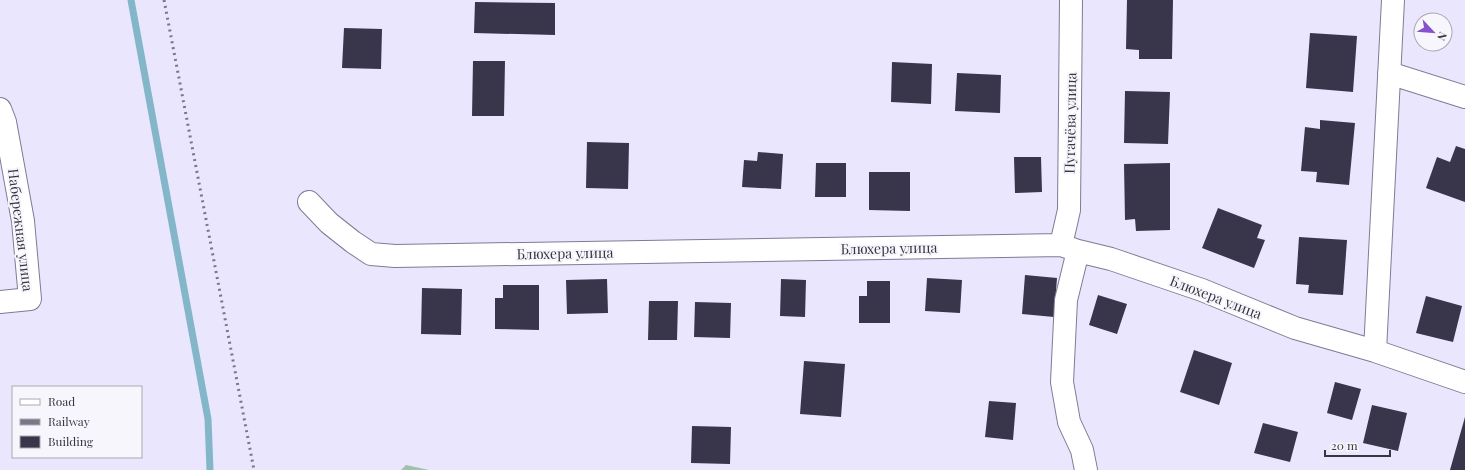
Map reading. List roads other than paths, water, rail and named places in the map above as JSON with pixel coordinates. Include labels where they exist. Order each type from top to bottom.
[{"type":"street","name":"Пугачёва улица","points":[[1072,0],[1069,210],[1070,248],[1062,382],[1069,422],[1082,450],[1086,470]]},
{"type":"street","points":[[1376,351],[1393,0]]},
{"type":"street","points":[[1389,73],[1465,97]]},
{"type":"street","name":"Набережная улица","points":[[0,109],[5,122],[23,221],[30,299],[0,302]]},
{"type":"street","name":"Блюхера улица","points":[[309,202],[329,223],[371,254],[395,256],[1070,248],[1111,259],[1202,290],[1295,328],[1376,351],[1465,382]]},
{"type":"waterway","points":[[131,0],[208,419],[210,470]]},
{"type":"railway","points":[[164,0],[254,470]]}]
